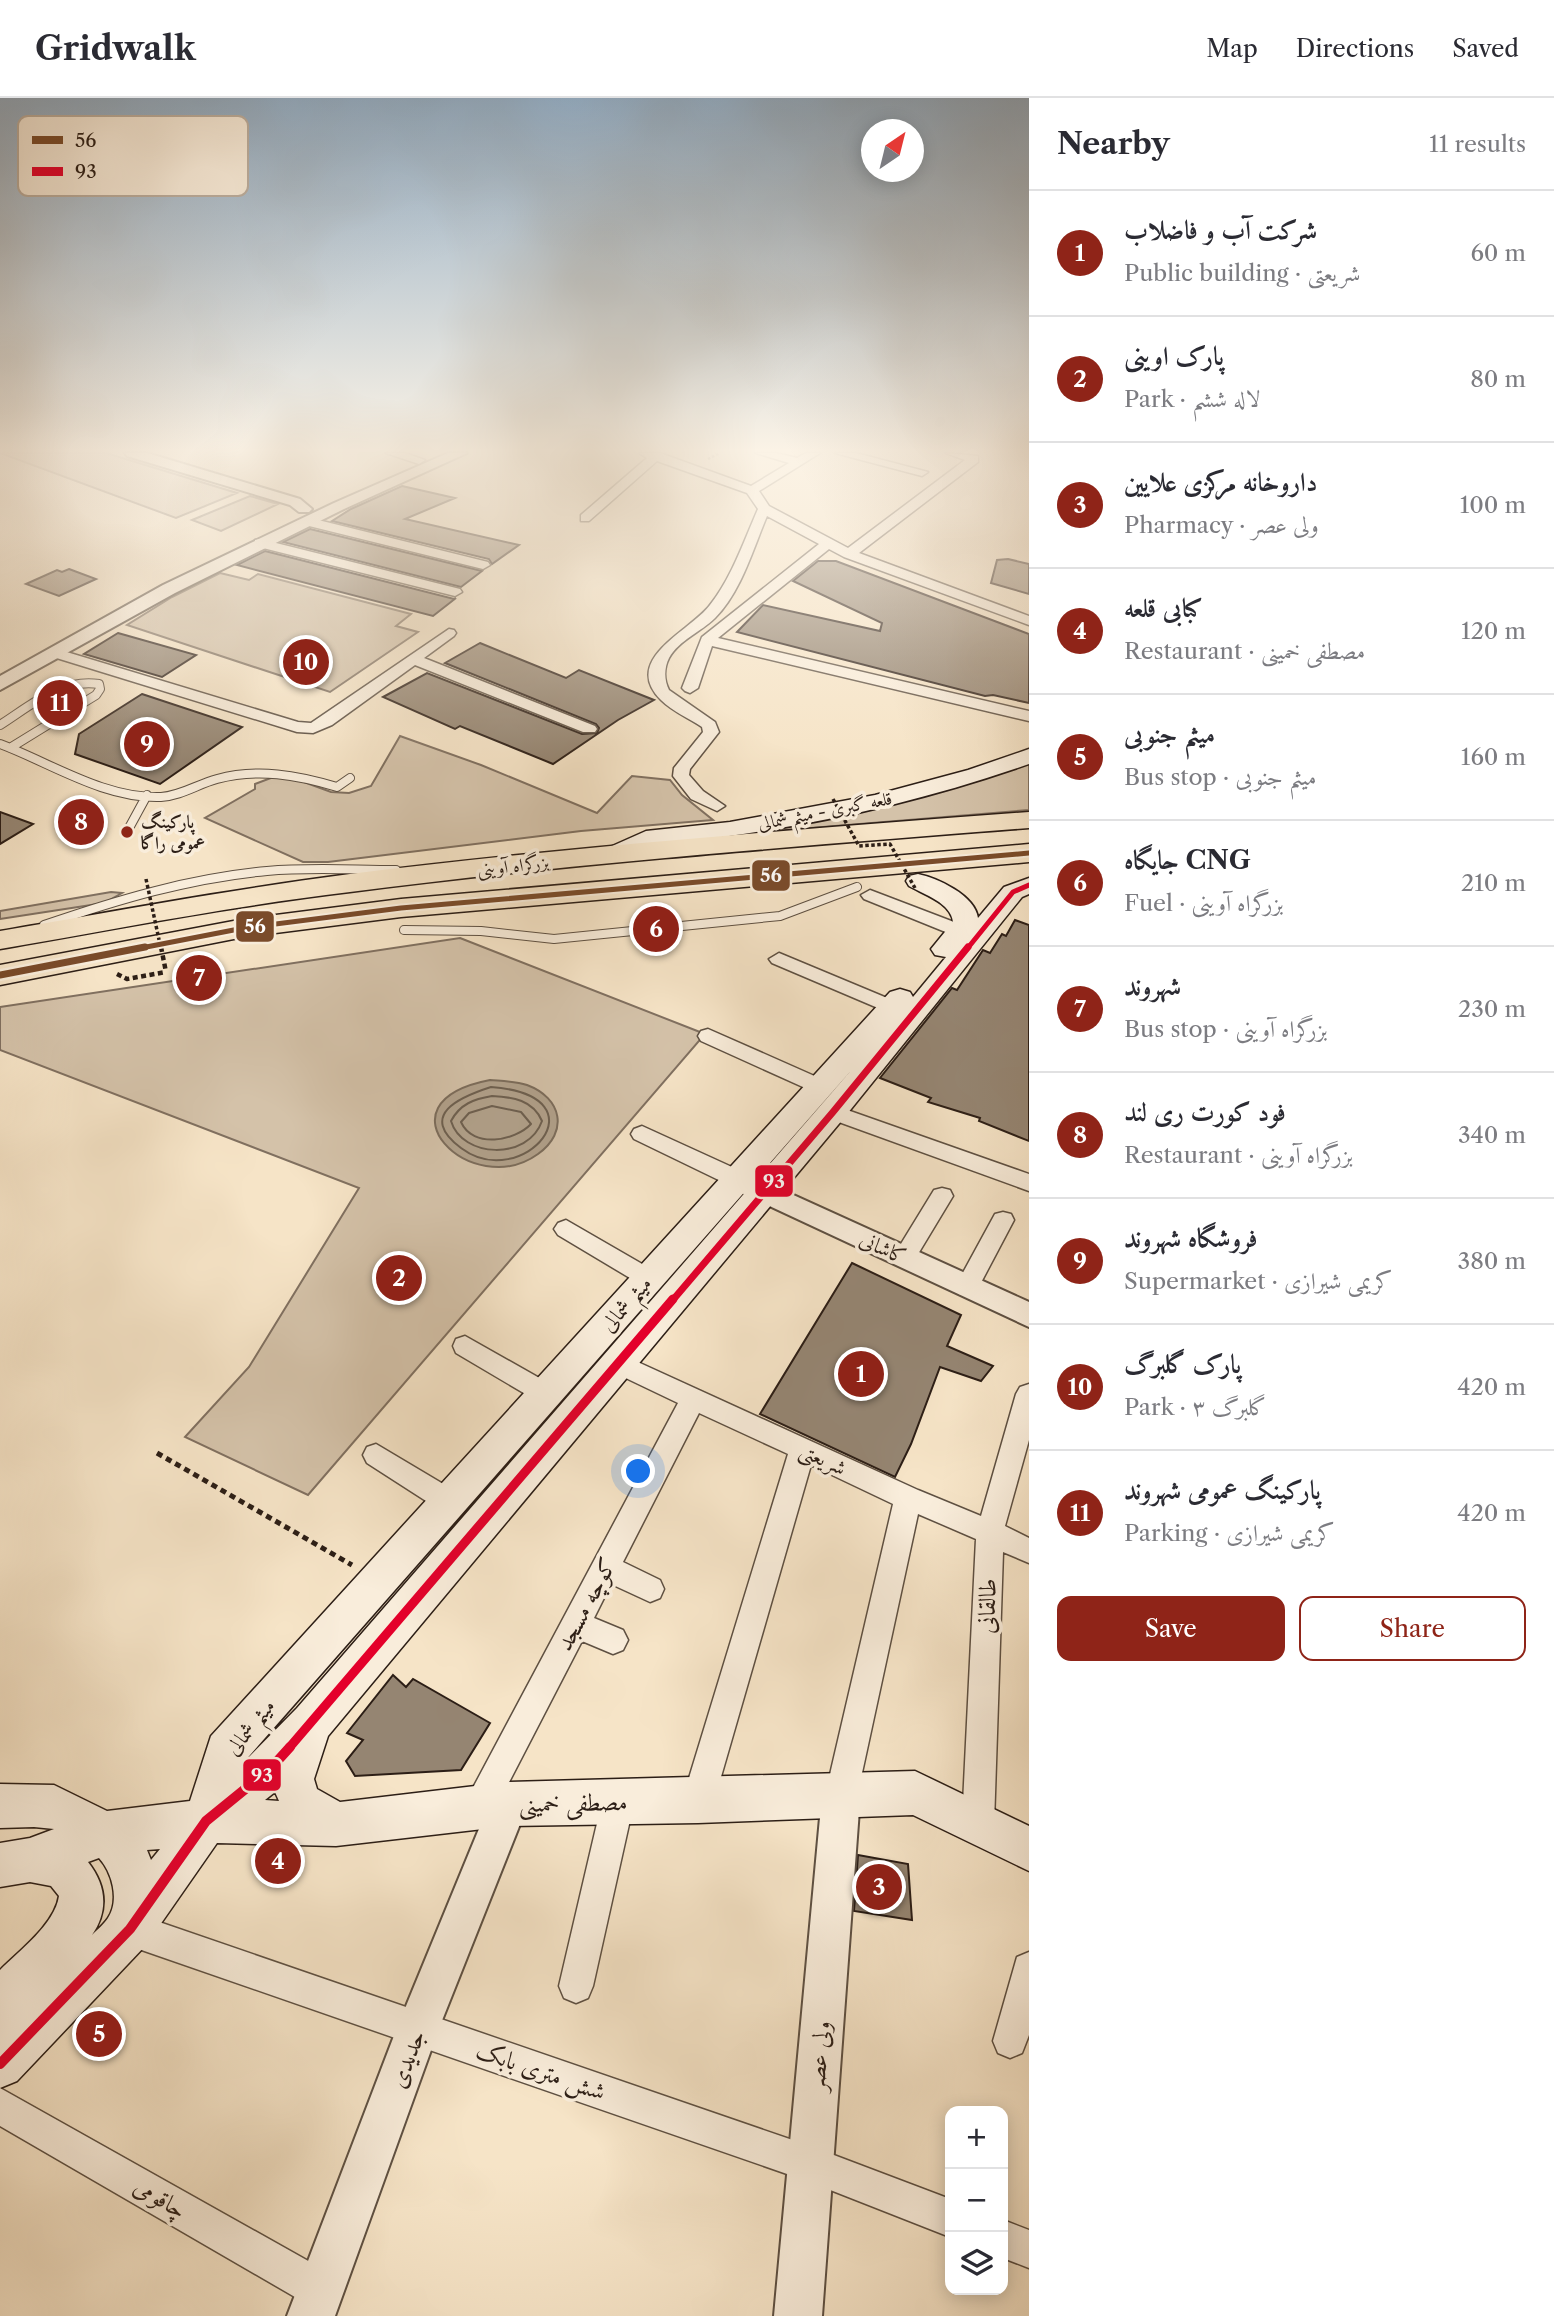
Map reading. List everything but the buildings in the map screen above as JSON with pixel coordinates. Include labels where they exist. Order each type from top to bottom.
[{"type":"highway","name":"بزرگراه آوینی","points":[[2,940],[241,898],[619,852],[1029,820]]},
{"type":"highway","name":"بزرگراه آوینی","points":[[0,975],[244,928],[401,908],[1029,853]]},
{"type":"highway","points":[[0,981],[113,971],[309,941],[404,930],[864,891],[1029,871]]},
{"type":"main road","name":"قلعه گبری - میثم شمالی","points":[[619,852],[646,838],[755,825],[877,802],[976,775],[1029,756]]},
{"type":"main road","points":[[917,884],[956,902],[965,912],[966,923],[960,931]]},
{"type":"main road","name":"میثم شمالی","points":[[206,1821],[271,1768],[312,1722],[618,1363],[751,1185],[1013,892],[1029,886]]},
{"type":"main road","name":"میثم شمالی","points":[[827,1099],[892,1007],[960,931]]},
{"type":"main road","name":"میثم شمالی","points":[[206,1821],[226,1751],[548,1395],[648,1278],[751,1185]]},
{"type":"main road","points":[[312,1722],[292,1779],[302,1804],[336,1824]]},
{"type":"main road","name":"مصطفی خمینی","points":[[15,1863],[107,1833],[206,1821],[336,1824],[493,1807],[915,1793],[1029,1849]]},
{"type":"main road","points":[[0,1806],[53,1807],[107,1833],[127,1854],[134,1874],[136,1898],[130,1929]]},
{"type":"main road","points":[[0,2064],[130,1929],[206,1821]]},
{"type":"main road","points":[[0,2005],[60,1941],[79,1914],[82,1890],[63,1865],[15,1863]]},
{"type":"street","points":[[0,666],[101,608],[201,557]]},
{"type":"street","points":[[0,684],[234,557]]},
{"type":"street","points":[[314,557],[455,592]]},
{"type":"street","points":[[453,557],[483,565]]},
{"type":"street","points":[[717,806],[696,794],[681,776],[682,768],[710,732],[709,725],[667,697],[659,685],[660,664],[672,643],[710,615],[742,557]]},
{"type":"street","points":[[690,688],[708,640],[811,557]]},
{"type":"street","points":[[856,557],[1029,621]]},
{"type":"street","points":[[101,608],[123,615]]},
{"type":"street","points":[[55,653],[297,727],[313,727],[326,722],[449,633]]},
{"type":"street","points":[[708,640],[1029,716]]},
{"type":"street","points":[[413,659],[589,729]]},
{"type":"street","points":[[864,891],[960,931]]},
{"type":"street","points":[[779,958],[892,1007]]},
{"type":"street","points":[[708,1036],[827,1099],[1029,1183]]},
{"type":"street","points":[[642,1134],[751,1185]]},
{"type":"street","name":"کاشانی","points":[[751,1185],[1029,1315]]},
{"type":"street","points":[[904,1258],[942,1196]]},
{"type":"street","points":[[967,1287],[1003,1220]]},
{"type":"street","points":[[566,1229],[648,1278]]},
{"type":"street","points":[[464,1346],[548,1395]]},
{"type":"street","name":"شریعتی","points":[[618,1363],[908,1498],[1029,1551]]},
{"type":"street","name":"طالقانی","points":[[978,1824],[990,1532],[1029,1394]]},
{"type":"street","name":"کوچه مسجد","points":[[493,1807],[575,1623],[694,1398]]},
{"type":"street","points":[[698,1801],[803,1449]]},
{"type":"street","points":[[376,1455],[450,1502]]},
{"type":"street","points":[[841,1796],[908,1498]]},
{"type":"street","points":[[605,1567],[650,1589]]},
{"type":"street","points":[[575,1623],[613,1640]]},
{"type":"street","name":"ولی عصر","points":[[798,2316],[841,1796]]},
{"type":"street","points":[[576,1986],[618,1802]]},
{"type":"street","name":"جدیدی","points":[[316,2303],[418,2028],[493,1807]]},
{"type":"street","name":"شش متری بابک","points":[[130,1929],[810,2164],[945,2216]]},
{"type":"street","points":[[1010,2041],[1029,1969]]},
{"type":"street","name":"چاقومی","points":[[0,2106],[316,2303]]},
{"type":"street","points":[[1008,2241],[1029,2249]]},
{"type":"lane","points":[[0,725],[67,685],[81,680],[99,684],[100,689],[96,695],[10,748]]},
{"type":"lane","points":[[0,744],[118,791],[162,797],[219,779],[257,771],[297,775],[337,787],[350,778]]},
{"type":"lane","points":[[129,828],[147,795]]},
{"type":"path","points":[[833,799],[859,846],[890,844],[917,884]]},
{"type":"path","points":[[127,979],[166,972],[146,879]]},
{"type":"path","points":[[157,1453],[380,1581]]},
{"type":"shaded area","points":[[220,573],[249,580],[258,574],[411,614],[396,626],[418,632],[330,692],[127,625],[172,597]]},
{"type":"shaded area","points":[[400,736],[481,765],[597,813],[632,776],[670,780],[682,795],[713,820],[581,831],[328,862],[303,862],[205,818],[255,789],[255,784],[276,776],[293,778],[331,792],[349,793],[371,786]]},
{"type":"shaded area","points":[[1029,763],[1029,810],[726,835],[917,797]]},
{"type":"shaded area","points":[[111,892],[122,893],[104,903],[0,919],[0,911]]},
{"type":"shaded area","points":[[460,938],[705,1034],[308,1495],[185,1437],[249,1367],[359,1188],[0,1050],[0,1007]]},
{"type":"water","points":[[490,1080],[527,1085],[539,1091],[548,1098],[557,1116],[554,1136],[548,1145],[538,1154],[512,1166],[486,1166],[462,1158],[445,1144],[435,1126],[438,1108],[455,1092]]},
{"type":"transit line","name":"56","points":[[0,975],[244,928],[401,908],[1029,853]]},
{"type":"transit line","name":"93","points":[[0,2064],[130,1929],[206,1821],[271,1768],[312,1722],[833,1112],[1013,892],[1029,885]]},
{"type":"place","name":"پارک گلبرگ","points":[[306,662]]},
{"type":"place","name":"پارکینگ عمومی شهروند","points":[[60,703]]},
{"type":"place","name":"فروشگاه شهروند","points":[[147,744]]},
{"type":"place","name":"فود کورت ری لند","points":[[81,822]]},
{"type":"place","name":"پارکینگ عمومی راگا","points":[[127,832]]},
{"type":"place","name":"جایگاه CNG","points":[[656,929]]},
{"type":"place","name":"شهروند","points":[[199,978]]},
{"type":"place","name":"پارک اوینی","points":[[399,1278]]},
{"type":"place","name":"شرکت آب و فاضلاب","points":[[861,1374]]},
{"type":"place","name":"کبابی قلعه","points":[[278,1861]]},
{"type":"place","name":"داروخانه مرکزی علایین","points":[[879,1887]]},
{"type":"place","name":"میثم جنوبی","points":[[99,2034]]}]
